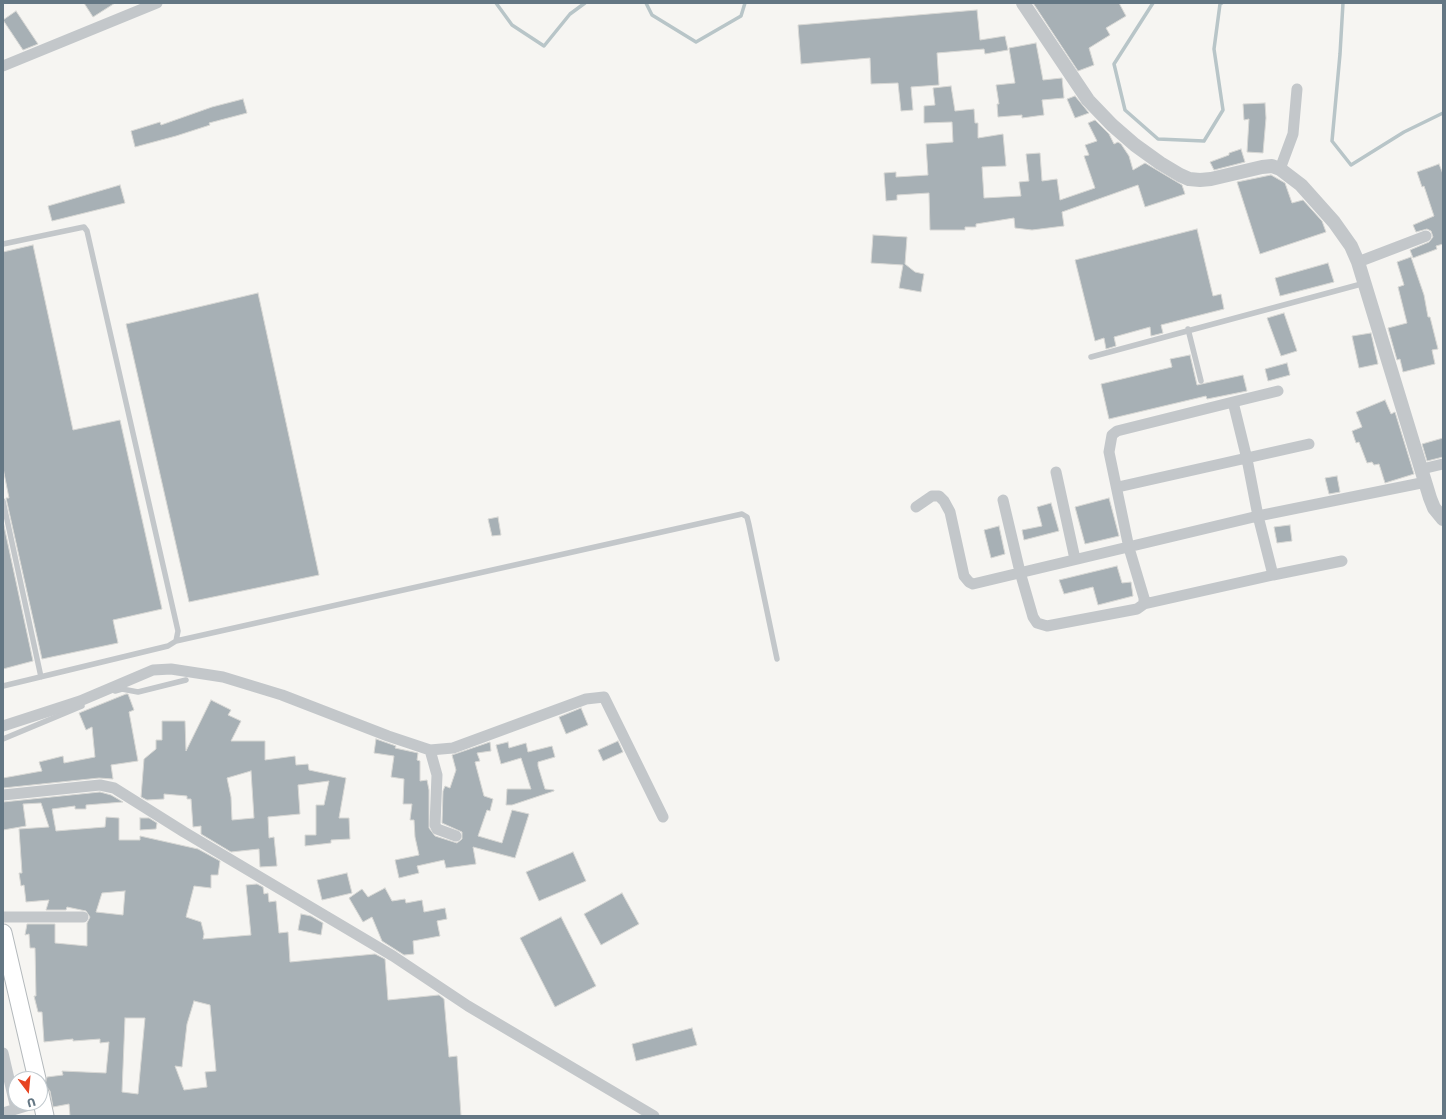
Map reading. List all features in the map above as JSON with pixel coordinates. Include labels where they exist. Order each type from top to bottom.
[{"type":"main road","points":[[3,933],[35,1071]]},
{"type":"street","points":[[1023,3],[1088,100],[1112,125],[1160,163],[1189,179],[1200,180],[1211,179],[1262,167],[1272,166],[1280,168],[1301,185],[1334,222],[1351,246],[1358,262],[1434,508],[1443,519]]},
{"type":"street","points":[[3,66],[151,4]]},
{"type":"street","points":[[1280,168],[1293,134],[1297,89]]},
{"type":"street","points":[[1358,262],[1426,236]]},
{"type":"street","points":[[1144,604],[1129,548],[1118,487],[1109,452],[1111,437],[1114,432],[1278,391]]},
{"type":"street","points":[[1233,402],[1247,459],[1258,516],[1273,575]]},
{"type":"street","points":[[1118,487],[1309,444]]},
{"type":"street","points":[[916,506],[932,496],[939,496],[944,501],[950,512],[964,576],[968,582],[976,584],[1020,572],[1129,548],[1424,476],[1443,464]]},
{"type":"street","points":[[1056,472],[1075,559]]},
{"type":"street","points":[[1004,500],[1020,572],[1033,617],[1037,623],[1042,626],[1137,609],[1144,604],[1342,561]]},
{"type":"street","points":[[3,726],[80,701],[153,670],[171,668],[223,676],[282,695],[388,736],[430,750],[453,748],[586,699],[604,697],[663,817]]},
{"type":"street","points":[[430,750],[436,774],[435,825],[437,829],[456,836]]},
{"type":"street","points":[[3,795],[100,786],[114,788],[184,832],[393,956],[491,1020],[654,1116]]},
{"type":"street","points":[[3,917],[83,917]]},
{"type":"street","points":[[3,1053],[7,1090]]},
{"type":"lane","points":[[3,244],[79,228],[84,228],[87,231],[178,631],[176,641]]},
{"type":"lane","points":[[1091,356],[1365,283]]},
{"type":"lane","points":[[1188,329],[1201,381]]},
{"type":"lane","points":[[3,501],[41,677]]},
{"type":"lane","points":[[3,686],[168,646],[176,641],[742,514],[747,517],[749,525],[777,659]]},
{"type":"lane","points":[[3,739],[117,690],[122,689],[138,692],[186,680]]},
{"type":"building","points":[[84,3],[115,3],[93,17]]},
{"type":"building","points":[[1033,3],[1119,3],[1126,16],[1106,28],[1110,35],[1089,48],[1094,65],[1078,71]]},
{"type":"building","points":[[977,10],[980,40],[1005,36],[1008,50],[985,54],[984,49],[937,53],[939,85],[911,87],[913,110],[901,111],[898,83],[871,84],[870,58],[801,64],[798,25]]},
{"type":"building","points":[[16,11],[38,44],[23,50],[3,20]]},
{"type":"building","points":[[1036,43],[1043,80],[1062,78],[1064,98],[1042,100],[1044,115],[1022,118],[1022,115],[998,117],[997,104],[999,104],[996,85],[1015,83],[1009,48]]},
{"type":"building","points":[[951,86],[955,111],[974,109],[975,123],[978,123],[978,138],[1003,134],[1006,166],[982,167],[984,198],[1021,196],[1019,182],[1029,181],[1026,154],[1040,153],[1042,181],[1057,179],[1060,200],[1095,188],[1084,156],[1089,155],[1085,145],[1097,141],[1088,123],[1095,120],[1109,134],[1114,144],[1118,142],[1121,144],[1129,156],[1133,170],[1145,163],[1182,185],[1185,194],[1145,207],[1138,185],[1062,212],[1064,226],[1032,230],[1015,228],[1014,218],[976,224],[976,227],[965,227],[965,230],[930,230],[929,193],[897,195],[897,200],[886,201],[884,173],[896,172],[896,177],[928,175],[926,144],[953,142],[952,122],[924,123],[924,106],[935,105],[933,88]]},
{"type":"building","points":[[1075,96],[1089,113],[1075,118],[1067,99]]},
{"type":"building","points":[[243,99],[247,113],[209,123],[210,125],[135,147],[131,131],[160,122],[161,125],[212,107]]},
{"type":"building","points":[[1265,103],[1266,118],[1263,153],[1247,152],[1249,119],[1244,120],[1243,104]]},
{"type":"building","points":[[1241,149],[1245,162],[1214,170],[1210,162]]},
{"type":"building","points":[[1439,164],[1443,174],[1443,244],[1436,246],[1437,249],[1413,258],[1410,250],[1429,242],[1433,237],[1431,231],[1427,229],[1416,232],[1413,225],[1434,216],[1424,186],[1422,187],[1417,172]]},
{"type":"building","points":[[1271,175],[1285,183],[1292,203],[1303,200],[1322,221],[1326,232],[1260,254],[1237,182]]},
{"type":"building","points":[[120,185],[125,203],[52,221],[48,206]]},
{"type":"building","points":[[1197,229],[1213,296],[1221,294],[1224,309],[1161,325],[1163,333],[1151,336],[1150,327],[1114,337],[1116,346],[1106,349],[1104,338],[1095,341],[1075,260]]},
{"type":"building","points":[[873,235],[907,237],[905,264],[915,272],[924,274],[921,292],[899,288],[903,265],[871,263]]},
{"type":"building","points":[[33,245],[73,430],[120,420],[162,609],[113,620],[118,643],[42,659],[6,498],[9,498],[3,468],[3,252]]},
{"type":"building","points":[[1411,257],[1424,295],[1428,317],[1430,317],[1438,349],[1432,350],[1435,364],[1403,372],[1400,359],[1397,360],[1388,328],[1407,323],[1398,287],[1404,285],[1397,262]]},
{"type":"building","points":[[1328,263],[1334,282],[1280,296],[1275,278]]},
{"type":"building","points":[[258,293],[319,575],[189,602],[126,324]]},
{"type":"building","points":[[1284,313],[1297,351],[1281,356],[1267,318]]},
{"type":"building","points":[[1371,333],[1378,364],[1359,368],[1352,336]]},
{"type":"building","points":[[1190,355],[1197,385],[1243,375],[1247,391],[1207,399],[1206,396],[1109,419],[1101,384],[1172,367],[1170,359]]},
{"type":"building","points":[[1287,363],[1290,375],[1268,381],[1265,369]]},
{"type":"building","points":[[1385,400],[1391,414],[1395,412],[1414,474],[1385,483],[1379,464],[1374,465],[1372,462],[1367,463],[1359,442],[1356,443],[1352,431],[1362,427],[1356,412]]},
{"type":"building","points":[[1443,438],[1443,457],[1427,461],[1422,444]]},
{"type":"building","points":[[1337,476],[1340,492],[1329,494],[1325,478]]},
{"type":"building","points":[[1109,498],[1119,536],[1085,544],[1075,507]]},
{"type":"building","points":[[1051,503],[1059,531],[1024,540],[1022,530],[1042,526],[1037,507]]},
{"type":"building","points":[[498,517],[501,535],[492,536],[488,519]]},
{"type":"building","points":[[3,521],[33,661],[3,669]]},
{"type":"building","points":[[1290,525],[1292,541],[1277,543],[1274,527]]},
{"type":"building","points":[[999,526],[1005,554],[991,558],[984,530]]},
{"type":"building","points":[[1117,566],[1122,583],[1131,582],[1133,596],[1098,605],[1093,587],[1064,594],[1059,580]]},
{"type":"building","points":[[128,694],[134,710],[129,712],[138,761],[111,765],[113,779],[99,778],[3,788],[3,778],[42,771],[39,762],[63,756],[64,763],[95,757],[92,727],[86,730],[79,713]]},
{"type":"building","points":[[211,700],[231,710],[228,715],[241,721],[231,741],[265,741],[265,760],[295,756],[296,765],[308,764],[309,770],[346,778],[339,818],[349,818],[350,839],[331,840],[331,843],[305,846],[305,835],[316,835],[316,805],[324,805],[329,781],[298,785],[300,814],[268,817],[269,838],[274,837],[277,866],[260,867],[259,849],[231,852],[201,834],[201,826],[193,827],[191,799],[187,799],[187,796],[164,794],[164,799],[147,800],[141,797],[144,759],[156,749],[156,740],[162,740],[162,721],[185,721],[186,751]],"holes":[[[251,771],[254,818],[232,820],[231,797],[227,778]]]},
{"type":"building","points":[[581,708],[588,725],[566,734],[559,717]]},
{"type":"building","points":[[376,739],[396,746],[395,748],[418,753],[417,760],[420,761],[420,781],[427,780],[429,790],[429,828],[435,836],[457,843],[462,839],[462,832],[442,823],[443,791],[445,786],[450,788],[456,770],[452,755],[490,742],[491,751],[477,753],[480,761],[475,762],[484,796],[493,799],[490,811],[487,810],[478,836],[502,843],[512,810],[529,814],[515,858],[473,847],[476,864],[446,868],[444,860],[417,866],[419,873],[399,878],[395,860],[419,855],[415,837],[414,820],[410,820],[412,804],[403,804],[404,779],[391,777],[394,756],[374,753]]},
{"type":"building","points":[[618,741],[623,752],[603,761],[598,750]]},
{"type":"building","points":[[508,742],[509,748],[526,743],[528,752],[552,746],[555,757],[538,762],[538,766],[545,789],[554,791],[512,805],[506,805],[507,789],[531,789],[521,758],[501,764],[496,745]]},
{"type":"building","points":[[100,792],[111,795],[123,802],[86,805],[86,809],[75,809],[75,806],[52,809],[56,831],[105,827],[106,817],[119,818],[119,840],[140,840],[140,836],[198,849],[220,861],[218,875],[211,875],[211,888],[194,886],[186,917],[201,922],[204,934],[203,939],[251,935],[246,885],[257,884],[263,887],[264,894],[268,893],[269,902],[276,901],[279,933],[288,932],[290,962],[375,954],[385,959],[388,1000],[439,995],[444,999],[449,1057],[457,1056],[461,1116],[70,1116],[69,1104],[53,1107],[50,1091],[48,1089],[48,1077],[63,1075],[62,1071],[106,1073],[109,1042],[100,1043],[100,1039],[73,1041],[73,1039],[44,1042],[42,1012],[38,1012],[34,996],[36,996],[35,948],[30,948],[29,934],[25,935],[27,924],[55,924],[55,943],[87,946],[87,923],[90,917],[86,911],[67,907],[66,910],[46,910],[49,900],[26,902],[24,885],[21,886],[19,873],[22,873],[19,829],[49,827],[41,803],[23,804],[26,826],[3,830],[3,802]],"holes":[[[125,891],[123,915],[96,912],[102,893]],[[194,1001],[210,1005],[216,1071],[205,1072],[207,1087],[184,1090],[175,1066],[182,1067],[187,1024]],[[125,1018],[145,1018],[138,1094],[122,1092]]]},
{"type":"building","points":[[140,818],[149,818],[157,823],[156,829],[140,830]]},
{"type":"building","points":[[573,852],[586,881],[539,901],[526,872]]},
{"type":"building","points":[[347,873],[352,893],[322,900],[317,880]]},
{"type":"building","points":[[385,888],[392,901],[405,899],[406,903],[422,900],[424,912],[445,908],[447,919],[437,921],[440,936],[413,941],[414,954],[404,955],[382,941],[372,917],[363,922],[349,898],[362,889],[368,897]]},
{"type":"building","points":[[622,893],[639,924],[601,945],[584,914]]},
{"type":"building","points":[[301,914],[311,916],[323,923],[321,935],[298,930]]},
{"type":"building","points":[[561,917],[596,986],[555,1007],[520,938]]},
{"type":"building","points":[[692,1028],[697,1045],[636,1061],[632,1044]]},
{"type":"waterway","points":[[496,3],[512,25],[544,46],[570,14],[585,3]]},
{"type":"waterway","points":[[646,3],[652,15],[696,42],[741,16],[745,3]]},
{"type":"waterway","points":[[1153,3],[1114,64],[1125,110],[1158,139],[1204,141],[1223,110],[1214,49],[1220,4],[1222,3]]},
{"type":"waterway","points":[[1343,3],[1332,141],[1351,165],[1404,132],[1443,113]]}]
